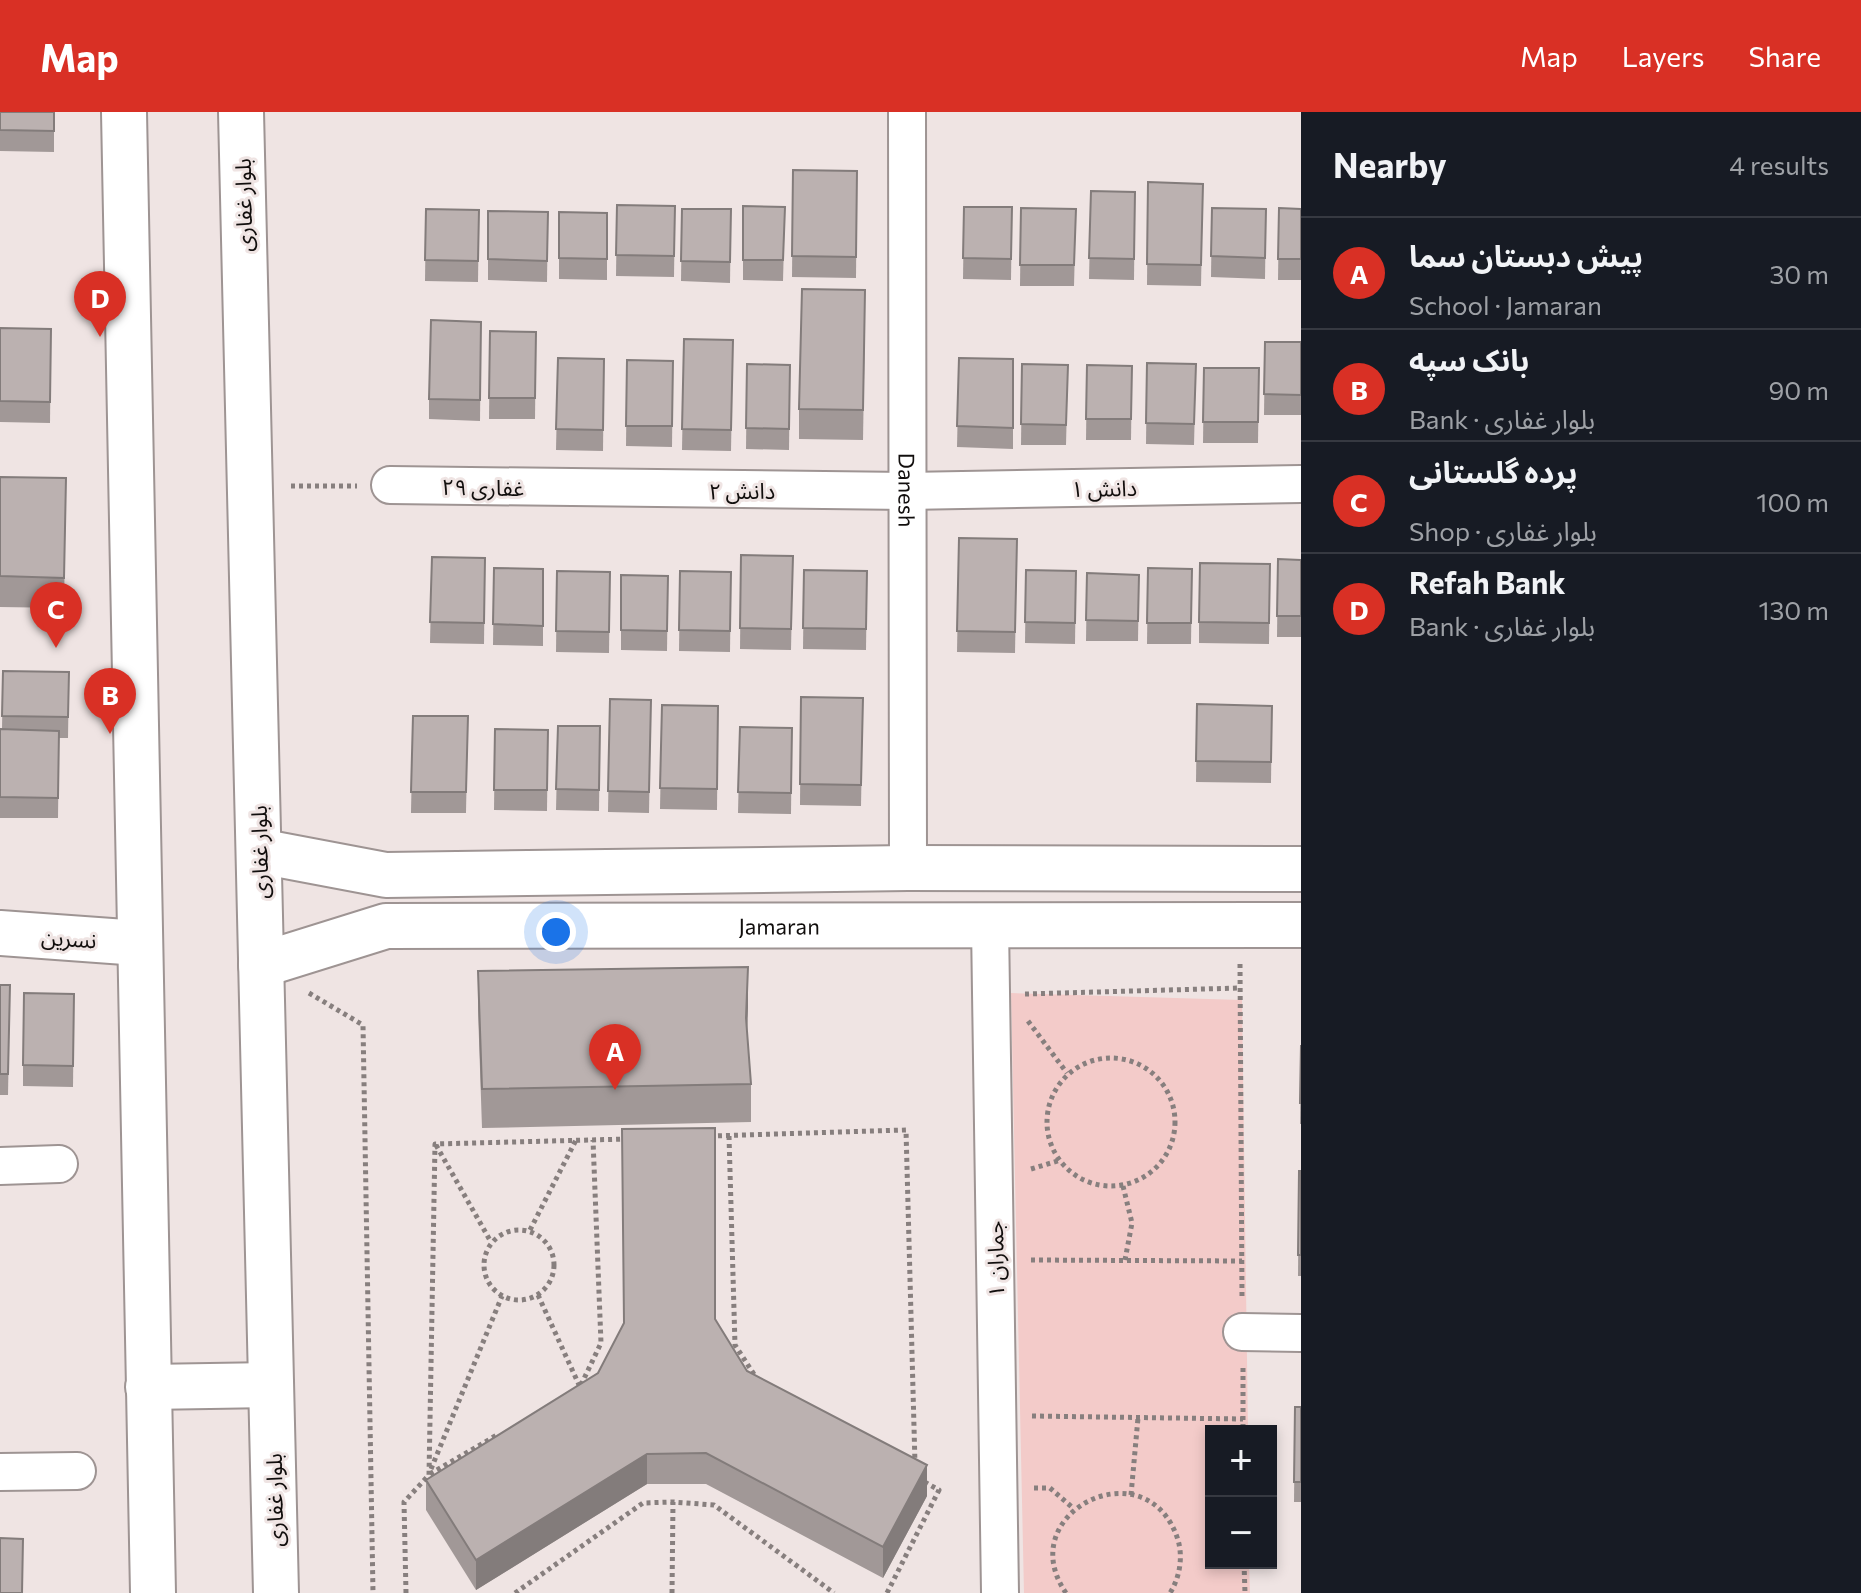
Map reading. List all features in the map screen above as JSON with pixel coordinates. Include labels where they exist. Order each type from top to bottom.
[{"type":"main road","points":[[124,112],[153,1593]]},
{"type":"main road","name":"بلوار غفاری","points":[[241,112],[276,1593]]},
{"type":"main road","points":[[259,851],[386,875],[908,868],[1301,869]]},
{"type":"main road","points":[[479,874],[479,926]]},
{"type":"main road","name":"Jamaran","points":[[261,965],[386,926],[1301,925]]},
{"type":"main road","name":"نسرین","points":[[0,933],[139,943]]},
{"type":"main road","points":[[148,1387],[271,1385]]},
{"type":"street","name":"Danesh","points":[[907,112],[908,868]]},
{"type":"street","name":"دانش ۱","points":[[907,491],[1301,484]]},
{"type":"street","name":"غفاری ۲۹","points":[[390,485],[577,489]]},
{"type":"street","name":"دانش ۲","points":[[577,489],[907,491]]},
{"type":"street","name":"جماران ۱","points":[[990,925],[1000,1593]]},
{"type":"street","points":[[0,1166],[59,1164]]},
{"type":"street","points":[[1242,1332],[1301,1333]]},
{"type":"street","points":[[0,1472],[77,1471]]},
{"type":"path","points":[[250,486],[390,485]]},
{"type":"path","points":[[1240,925],[1243,1425]]},
{"type":"path","points":[[261,965],[363,1025],[373,1593]]},
{"type":"path","points":[[991,995],[1240,988]]},
{"type":"path","points":[[991,995],[1032,1025],[1067,1073]]},
{"type":"path","points":[[1100,1057],[1138,1062],[1165,1085],[1177,1120],[1167,1156],[1140,1181],[1123,1186],[1103,1186],[1069,1172],[1049,1142],[1048,1104],[1067,1073],[1100,1057]]},
{"type":"path","points":[[698,1136],[906,1130],[915,1477],[939,1490],[887,1593]]},
{"type":"path","points":[[729,1136],[735,1345],[766,1392]]},
{"type":"path","points":[[435,1144],[638,1138]]},
{"type":"path","points":[[530,1230],[576,1140]]},
{"type":"path","points":[[567,1395],[580,1387],[601,1343],[593,1140]]},
{"type":"path","points":[[435,1144],[491,1242]]},
{"type":"path","points":[[429,1475],[435,1144]]},
{"type":"path","points":[[1123,1186],[1132,1223],[1125,1260]]},
{"type":"path","points":[[509,1230],[530,1230],[547,1241],[555,1260],[552,1281],[538,1295],[520,1301],[502,1296],[487,1281],[483,1261],[491,1242],[509,1230]]},
{"type":"path","points":[[995,1259],[1242,1261]]},
{"type":"path","points":[[538,1295],[580,1387]]},
{"type":"path","points":[[429,1475],[502,1296]]},
{"type":"path","points":[[997,1416],[1243,1419]]},
{"type":"path","points":[[1131,1495],[1138,1418]]},
{"type":"path","points":[[406,1593],[404,1502],[429,1475],[512,1427]]},
{"type":"path","points":[[1066,1593],[1054,1576],[1054,1539],[1073,1508],[1107,1492],[1143,1497],[1172,1520],[1183,1555],[1170,1593]]},
{"type":"path","points":[[515,1593],[643,1503],[673,1502],[714,1505],[834,1593]]},
{"type":"path","points":[[672,1593],[673,1502]]},
{"type":"path","points":[[1244,1569],[1245,1593]]},
{"type":"shaded area","points":[[1011,993],[1242,1000],[1248,1425],[1205,1425],[1205,1569],[1249,1569],[1250,1593],[1024,1593]]},
{"type":"building","points":[[0,112],[54,112],[54,131],[0,130]]},
{"type":"building","points":[[793,170],[857,171],[856,257],[792,256]]},
{"type":"building","points":[[1148,182],[1203,184],[1201,265],[1147,264]]},
{"type":"building","points":[[1091,191],[1135,192],[1134,259],[1089,258]]},
{"type":"building","points":[[617,205],[675,206],[674,256],[616,255]]},
{"type":"building","points":[[743,206],[785,207],[783,260],[743,260]]},
{"type":"building","points":[[964,207],[1012,207],[1011,259],[963,258]]},
{"type":"building","points":[[1021,208],[1076,209],[1074,265],[1020,265]]},
{"type":"building","points":[[1212,208],[1266,209],[1265,258],[1211,256]]},
{"type":"building","points":[[1279,208],[1301,209],[1301,259],[1278,259]]},
{"type":"building","points":[[426,209],[479,210],[478,261],[425,260]]},
{"type":"building","points":[[682,209],[731,209],[730,262],[681,261]]},
{"type":"building","points":[[488,211],[548,212],[547,261],[488,259]]},
{"type":"building","points":[[559,212],[607,213],[607,259],[559,258]]},
{"type":"building","points":[[802,289],[865,290],[863,410],[799,409]]},
{"type":"building","points":[[431,320],[481,322],[480,400],[429,399]]},
{"type":"building","points":[[0,328],[51,329],[50,402],[0,401]]},
{"type":"building","points":[[490,331],[536,332],[535,398],[489,398]]},
{"type":"building","points":[[684,339],[733,340],[731,430],[682,429]]},
{"type":"building","points":[[1265,342],[1301,342],[1301,395],[1264,394]]},
{"type":"building","points":[[558,358],[604,359],[603,430],[556,429]]},
{"type":"building","points":[[959,358],[1013,359],[1013,428],[957,426]]},
{"type":"building","points":[[627,360],[673,361],[672,426],[626,426]]},
{"type":"building","points":[[1147,363],[1196,364],[1194,424],[1146,423]]},
{"type":"building","points":[[747,364],[790,365],[789,429],[746,428]]},
{"type":"building","points":[[1022,364],[1068,365],[1066,425],[1021,424]]},
{"type":"building","points":[[1087,365],[1132,366],[1131,419],[1086,419]]},
{"type":"building","points":[[1204,368],[1259,368],[1258,422],[1203,422]]},
{"type":"building","points":[[0,477],[66,478],[64,578],[0,576]]},
{"type":"building","points":[[959,538],[1017,539],[1015,632],[957,631]]},
{"type":"building","points":[[741,555],[793,556],[791,629],[740,628]]},
{"type":"building","points":[[432,557],[485,558],[484,623],[430,622]]},
{"type":"building","points":[[1278,559],[1301,560],[1301,616],[1277,616]]},
{"type":"building","points":[[1200,563],[1270,564],[1269,623],[1199,622]]},
{"type":"building","points":[[494,568],[543,569],[543,626],[493,624]]},
{"type":"building","points":[[1148,568],[1192,569],[1191,623],[1147,623]]},
{"type":"building","points":[[804,570],[867,571],[866,629],[803,628]]},
{"type":"building","points":[[1026,570],[1076,571],[1075,623],[1025,622]]},
{"type":"building","points":[[557,571],[610,572],[609,632],[556,631]]},
{"type":"building","points":[[680,571],[731,572],[730,631],[679,630]]},
{"type":"building","points":[[1087,573],[1139,575],[1138,621],[1086,620]]},
{"type":"building","points":[[621,575],[668,576],[667,631],[621,630]]},
{"type":"building","points":[[3,671],[69,672],[68,717],[2,716]]},
{"type":"building","points":[[801,697],[863,698],[861,785],[800,784]]},
{"type":"building","points":[[610,699],[651,700],[649,792],[608,791]]},
{"type":"building","points":[[1197,704],[1272,706],[1271,762],[1196,761]]},
{"type":"building","points":[[662,705],[718,706],[717,789],[660,788]]},
{"type":"building","points":[[413,716],[468,716],[466,792],[411,792]]},
{"type":"building","points":[[558,726],[600,726],[599,790],[556,789]]},
{"type":"building","points":[[740,727],[792,728],[791,793],[738,792]]},
{"type":"building","points":[[0,729],[59,731],[58,798],[0,797]]},
{"type":"building","points":[[495,729],[548,730],[547,790],[494,790]]},
{"type":"building","points":[[748,967],[746,1018],[751,1084],[482,1089],[478,971]]},
{"type":"building","points":[[0,985],[10,985],[8,1074],[0,1074]]},
{"type":"building","points":[[24,993],[74,994],[73,1066],[23,1065]]},
{"type":"building","points":[[715,1128],[715,1319],[747,1371],[927,1465],[883,1547],[706,1453],[647,1454],[476,1560],[426,1480],[598,1373],[624,1323],[622,1129]]},
{"type":"building","points":[[1301,1171],[1301,1255],[1298,1255]]},
{"type":"building","points":[[1295,1407],[1301,1407],[1301,1482],[1294,1482]]},
{"type":"building","points":[[0,1538],[23,1539],[22,1593],[0,1593]]},
{"type":"place","name":"Refah Bank","points":[[100,337]]},
{"type":"place","name":"پرده گلستانی","points":[[56,648]]},
{"type":"place","name":"بانک سپه","points":[[110,734]]},
{"type":"place","name":"پیش دبستان سما","points":[[615,1090]]}]
